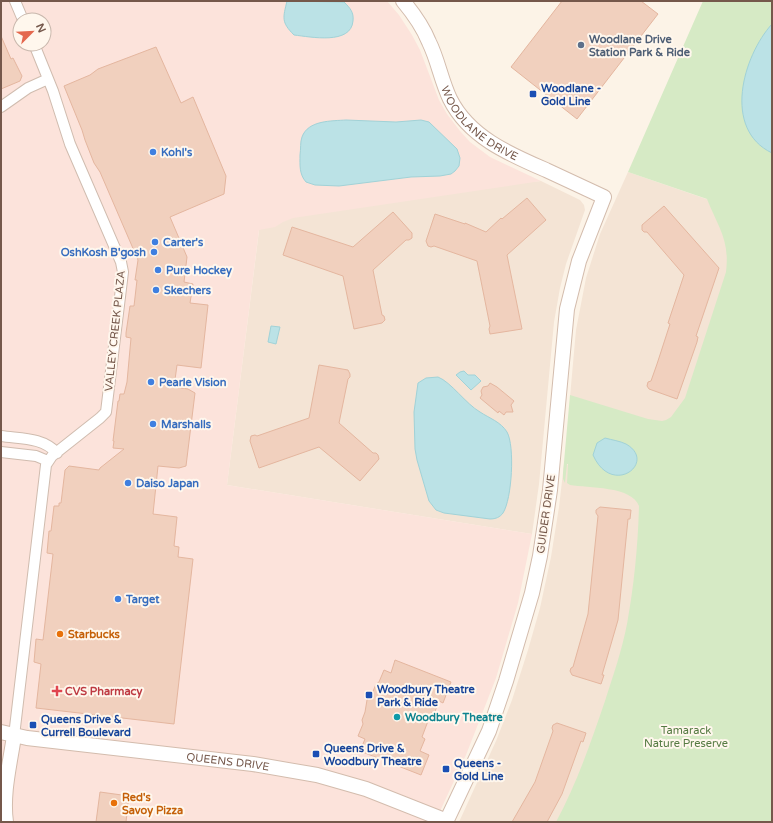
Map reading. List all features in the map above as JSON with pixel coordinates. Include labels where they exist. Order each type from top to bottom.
[{"type":"street","points":[[15,1],[20,12]]},
{"type":"street","name":"WOODLANE DRIVE","points":[[403,1],[419,23],[429,42],[443,83],[451,100],[460,114],[473,128],[489,142],[506,152],[604,196]]},
{"type":"street","name":"VALLEY CREEK PLAZA","points":[[37,52],[48,79],[66,134],[121,262],[123,272],[107,410],[100,418],[57,452],[48,461]]},
{"type":"street","points":[[1,106],[28,88],[48,79]]},
{"type":"street","name":"GUIDER DRIVE","points":[[447,821],[489,730],[506,681],[532,593],[540,556],[550,490],[567,309],[579,261],[604,196]]},
{"type":"street","points":[[1,436],[42,442],[51,446],[57,452]]},
{"type":"street","points":[[1,452],[36,456],[48,461],[7,734],[6,822]]},
{"type":"street","name":"QUEENS DRIVE","points":[[7,734],[253,764],[310,773],[366,789],[447,821]]},
{"type":"shaded area","points":[[1,1],[387,1],[399,15],[412,35],[420,50],[439,100],[447,114],[460,131],[470,142],[490,157],[541,181],[293,218],[275,227],[259,230],[227,485],[532,534],[518,603],[496,678],[466,755],[435,822],[1,822]]},
{"type":"shaded area","points":[[628,172],[747,213],[676,432],[570,397],[576,330],[586,278],[600,234]]},
{"type":"shaded area","points":[[541,181],[580,200],[584,205],[585,210],[566,264],[554,322],[539,484],[532,534],[227,485],[262,207]]},
{"type":"shaded area","points":[[564,464],[647,471],[630,622],[603,712],[572,799],[560,822],[459,822],[496,741],[512,700],[528,650],[540,608],[551,557]]},
{"type":"green space","name":"Tamarack Nature Preserve","points":[[703,1],[772,1],[772,822],[556,822],[571,792],[589,747],[623,643],[634,580],[639,506],[635,499],[619,491],[570,485],[567,483],[568,464],[565,483],[563,473],[570,395],[648,419],[662,421],[671,417],[685,398],[726,272],[727,261],[725,242],[707,199],[628,172]]},
{"type":"water","points":[[287,1],[344,2],[350,8],[353,15],[351,29],[338,37],[329,38],[294,35],[287,27],[284,20]]},
{"type":"water","points":[[772,24],[772,153],[756,142],[747,127],[742,110],[742,92],[746,73],[753,54]]},
{"type":"water","points":[[346,120],[396,122],[421,120],[429,122],[457,149],[460,158],[459,166],[451,174],[440,176],[411,177],[339,186],[315,185],[306,182],[300,169],[301,141],[305,131],[309,127],[321,122]]},
{"type":"water","points":[[271,326],[280,327],[276,344],[268,342]]},
{"type":"water","points":[[464,371],[468,375],[475,375],[481,381],[471,390],[456,375]]},
{"type":"water","points":[[438,377],[448,383],[469,404],[498,423],[507,432],[512,460],[509,496],[503,513],[498,518],[490,519],[444,513],[436,510],[429,501],[415,449],[414,412],[418,383],[426,378]]},
{"type":"water","points":[[605,438],[626,444],[635,451],[637,459],[635,467],[629,472],[620,475],[611,474],[601,468],[593,455],[597,443]]},
{"type":"building","name":"Woodlane Drive Station Park & Ride","points":[[562,1],[641,1],[658,14],[577,119],[511,67]]},
{"type":"building","points":[[1,36],[11,59],[13,58],[22,76],[20,81],[1,89]]},
{"type":"building","points":[[156,47],[181,103],[193,97],[226,176],[224,194],[170,217],[187,257],[184,282],[193,284],[190,303],[208,305],[201,368],[177,365],[174,387],[188,389],[195,393],[186,466],[179,468],[158,466],[153,514],[177,517],[174,546],[179,547],[178,557],[193,559],[174,724],[36,708],[41,664],[34,662],[36,639],[43,640],[53,554],[47,553],[49,531],[51,531],[54,506],[59,506],[59,503],[61,503],[65,470],[69,466],[99,470],[124,449],[113,448],[113,441],[118,401],[120,394],[124,394],[127,382],[131,338],[126,337],[126,333],[130,306],[134,306],[137,280],[135,280],[138,260],[100,172],[94,163],[64,86],[90,75],[98,69]]},
{"type":"building","points":[[527,198],[546,220],[507,255],[522,329],[490,334],[490,326],[477,261],[434,246],[428,246],[426,241],[435,214],[465,223],[486,232],[501,218],[502,219]]},
{"type":"building","points":[[664,206],[719,268],[696,336],[698,337],[697,342],[677,399],[649,389],[647,386],[648,382],[651,381],[657,364],[670,324],[668,323],[684,275],[647,232],[642,230],[642,225]]},
{"type":"building","points":[[393,212],[412,233],[412,238],[406,240],[373,270],[382,315],[384,316],[385,320],[382,323],[354,329],[343,276],[283,255],[292,227],[353,247]]},
{"type":"building","points":[[319,365],[348,370],[350,374],[339,423],[373,453],[376,453],[379,459],[360,481],[319,447],[259,468],[250,441],[251,436],[257,436],[309,418]]},
{"type":"building","points":[[490,383],[514,401],[511,405],[513,412],[506,412],[504,415],[499,411],[498,413],[480,398],[483,387],[488,386]]},
{"type":"building","points":[[600,507],[631,510],[630,519],[628,519],[618,620],[602,675],[604,675],[601,684],[572,675],[570,671],[573,667],[588,614],[598,516],[596,510]]},
{"type":"building","name":"Woodbury Theatre","points":[[395,660],[451,682],[443,703],[439,701],[434,714],[431,713],[422,737],[425,739],[420,751],[429,755],[421,775],[360,751],[365,739],[358,736],[363,724],[362,720],[367,700],[372,694],[376,684],[379,682],[384,670],[391,673]]},
{"type":"building","points":[[557,723],[586,733],[583,742],[581,741],[562,794],[547,822],[512,822],[535,782],[553,731],[553,725]]},
{"type":"building","points":[[100,792],[129,796],[126,822],[96,822]]},
{"type":"place","name":"Woodlane Drive Station Park & Ride","points":[[581,45]]},
{"type":"place","name":"Woodlane - Gold Line","points":[[533,94]]},
{"type":"place","name":"Kohl's","points":[[153,152]]},
{"type":"place","name":"Carter's","points":[[155,242]]},
{"type":"place","name":"OshKosh B'gosh","points":[[154,252]]},
{"type":"place","name":"Pure Hockey","points":[[158,270]]},
{"type":"place","name":"Skechers","points":[[156,290]]},
{"type":"place","name":"Pearle Vision","points":[[151,382]]},
{"type":"place","name":"Marshalls","points":[[153,424]]},
{"type":"place","name":"Daiso Japan","points":[[128,483]]},
{"type":"place","name":"Target","points":[[118,599]]},
{"type":"place","name":"Starbucks","points":[[60,634]]},
{"type":"place","name":"CVS Pharmacy","points":[[57,691]]},
{"type":"place","name":"Woodbury Theatre Park & Ride","points":[[369,695]]},
{"type":"place","name":"Woodbury Theatre","points":[[397,717]]},
{"type":"place","name":"Queens Drive & Currell Boulevard","points":[[33,725]]},
{"type":"place","name":"Queens Drive & Woodbury Theatre","points":[[316,754]]},
{"type":"place","name":"Queens - Gold Line","points":[[446,769]]},
{"type":"place","name":"Red's Savoy Pizza","points":[[114,803]]}]
